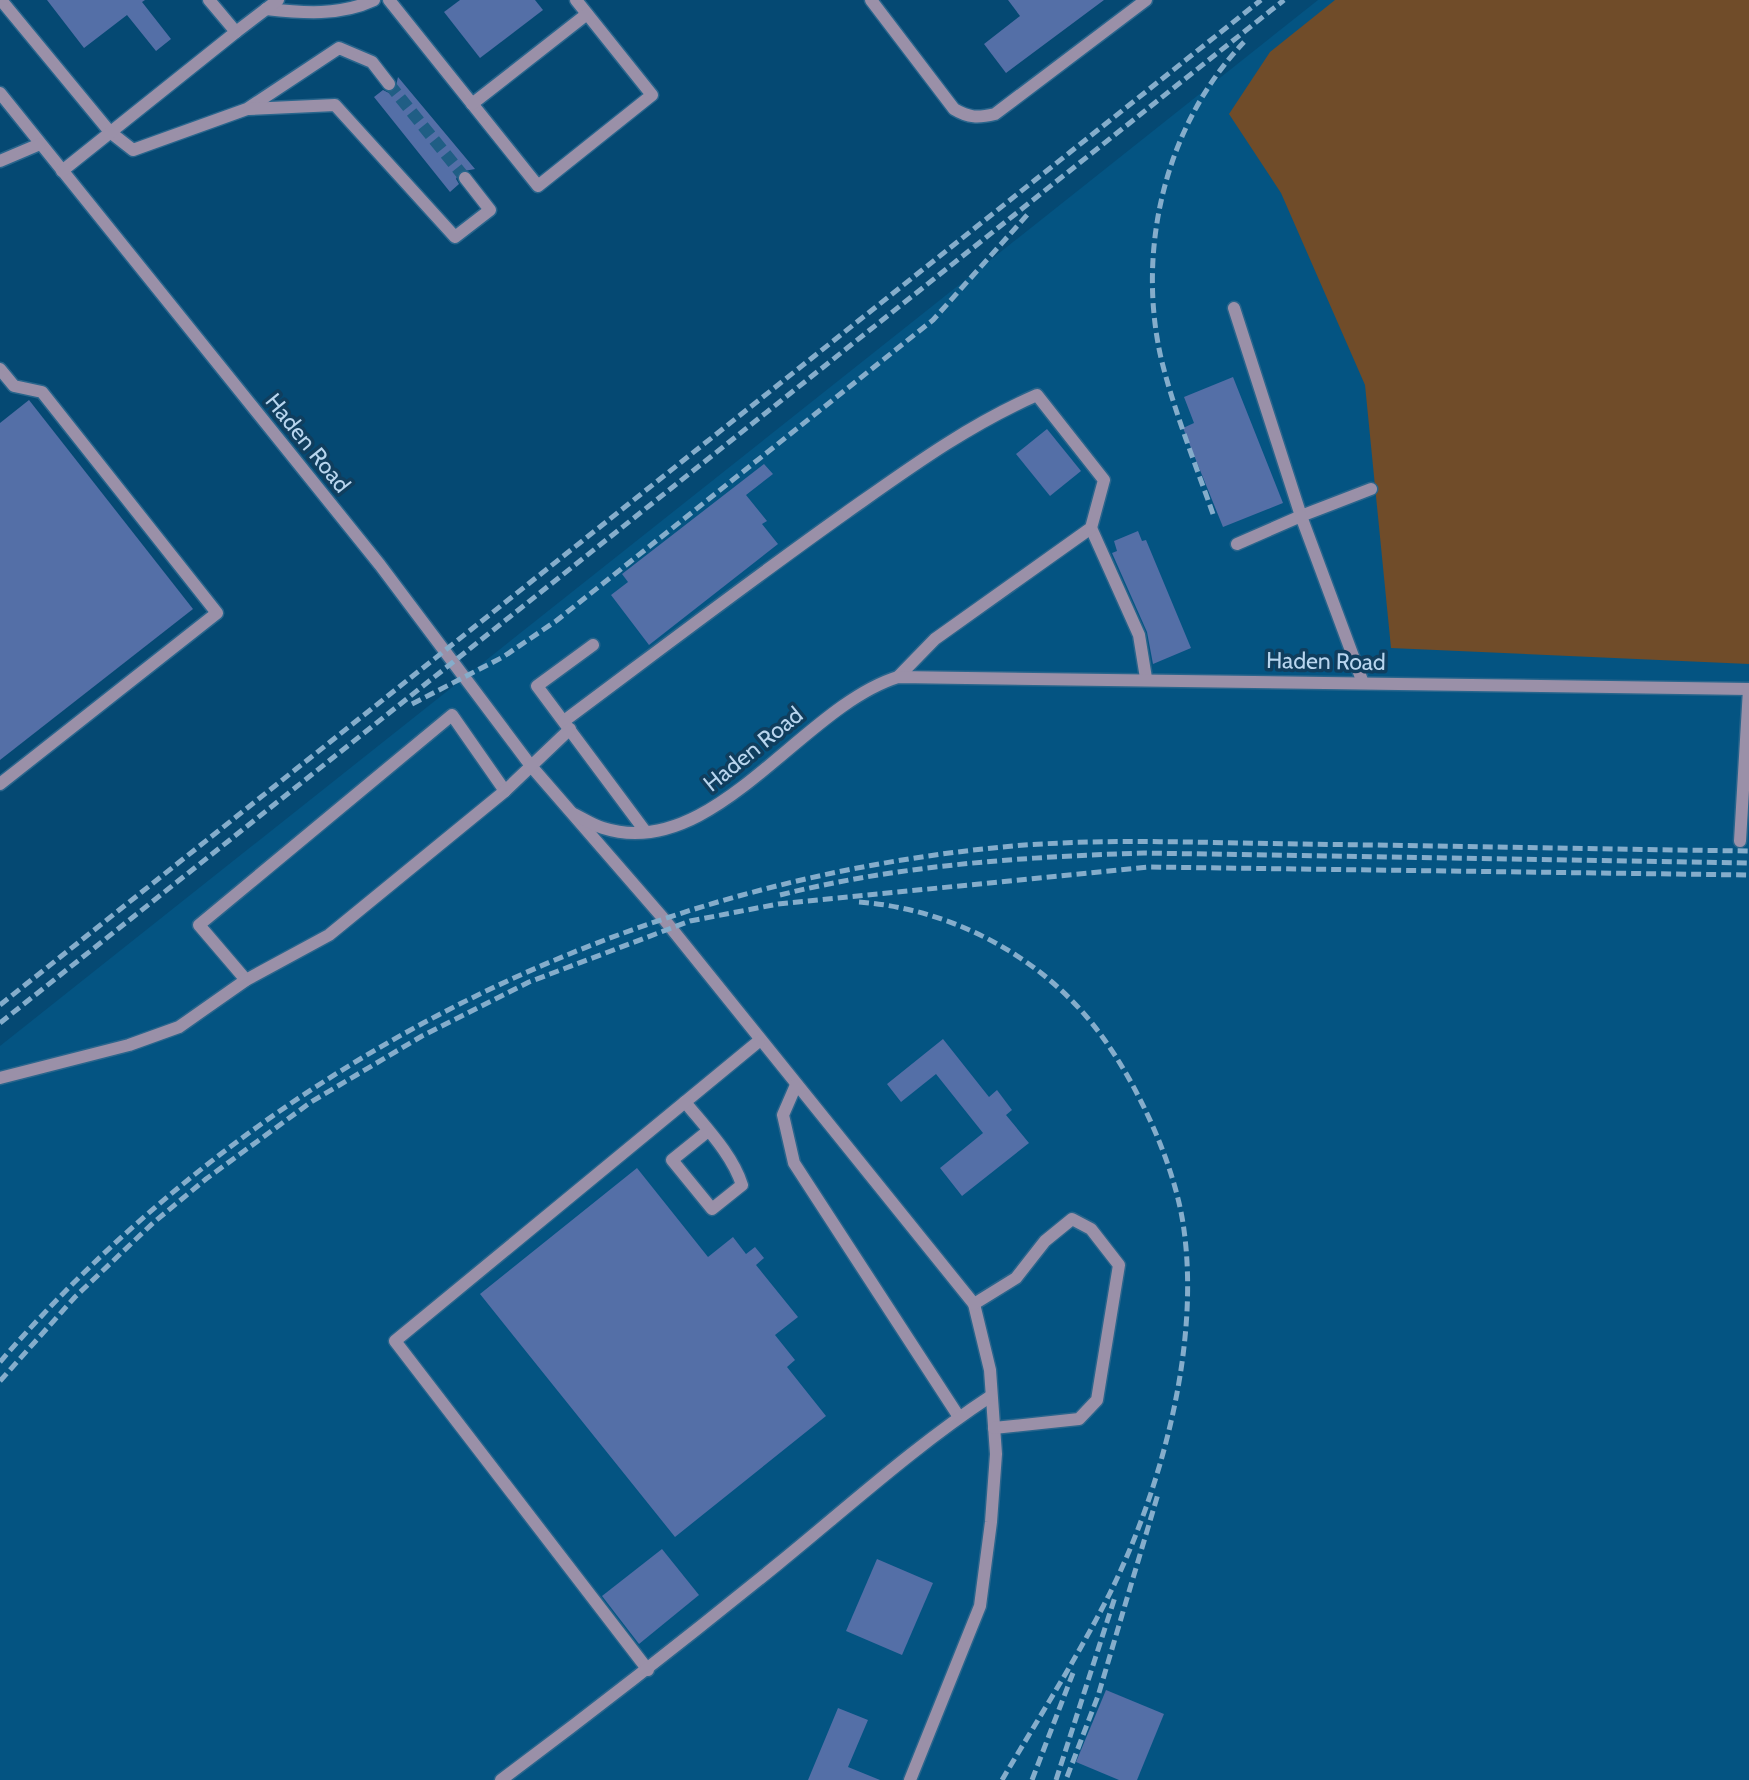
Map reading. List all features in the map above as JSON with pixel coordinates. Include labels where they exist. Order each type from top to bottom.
[{"type":"street","points":[[1,0],[110,132],[133,150],[247,109],[339,48],[372,62],[389,84]]},
{"type":"street","points":[[209,0],[236,32]]},
{"type":"street","points":[[62,171],[278,0]]},
{"type":"street","points":[[266,9],[302,13],[354,10],[374,0]]},
{"type":"street","points":[[389,0],[538,186],[652,95],[576,0]]},
{"type":"street","points":[[870,0],[954,108],[967,117],[979,118],[995,114],[1146,0]]},
{"type":"street","points":[[472,104],[587,14]]},
{"type":"street","name":"Haden Road","points":[[0,93],[380,565],[531,766],[568,811],[603,828],[645,831],[687,821],[709,810],[732,796],[839,706],[879,683],[898,677],[1146,678],[1749,689]]},
{"type":"street","points":[[247,109],[335,105],[455,237],[490,210],[465,178]]},
{"type":"street","points":[[0,161],[40,144]]},
{"type":"street","points":[[1234,308],[1301,516],[1363,683]]},
{"type":"street","points":[[0,369],[14,386],[42,392],[217,613],[0,784]]},
{"type":"street","points":[[0,1078],[129,1045],[178,1027],[246,980],[329,935],[505,791],[567,725],[770,566],[943,445],[1003,410],[1037,394],[1104,480],[1091,528],[1139,635],[1146,678]]},
{"type":"street","points":[[1237,544],[1371,489]]},
{"type":"street","points":[[898,677],[935,639],[1091,528]]},
{"type":"street","points":[[593,645],[537,686],[645,831]]},
{"type":"street","points":[[1740,841],[1749,689]]},
{"type":"street","points":[[246,980],[198,925],[452,715],[505,791]]},
{"type":"street","points":[[568,811],[663,918],[974,1304],[990,1370],[996,1454],[991,1522],[979,1606],[910,1780]]},
{"type":"street","points":[[648,1670],[395,1341],[760,1041]]},
{"type":"street","points":[[796,1085],[783,1115],[794,1163],[960,1417]]},
{"type":"street","points":[[685,1102],[708,1131],[737,1168],[742,1185],[712,1209],[673,1160],[708,1131]]},
{"type":"street","points":[[974,1304],[1016,1278],[1045,1241],[1072,1219],[1091,1229],[1119,1265],[1097,1400],[1079,1419],[994,1428]]},
{"type":"street","points":[[501,1780],[648,1670],[960,1417],[992,1396]]},
{"type":"shaded area","points":[[1318,0],[1749,0],[1749,1780],[0,1780],[0,1046]]},
{"type":"shaded area","points":[[1335,0],[1749,0],[1749,664],[1391,648],[1365,385],[1281,193],[1229,114],[1270,52]]},
{"type":"building","points":[[47,0],[145,0],[142,2],[171,39],[156,51],[127,15],[84,48]]},
{"type":"building","points":[[460,0],[535,0],[543,10],[480,58],[444,12]]},
{"type":"building","points":[[1008,0],[1104,0],[1006,73],[984,44],[1020,16]]},
{"type":"building","points":[[398,77],[475,169],[459,172],[456,179],[459,184],[450,192],[374,97],[383,90],[389,93],[395,90]]},
{"type":"building","points":[[1233,377],[1283,503],[1223,527],[1183,428],[1194,423],[1184,397]]},
{"type":"building","points":[[29,400],[193,609],[0,760],[0,423]]},
{"type":"building","points":[[1047,429],[1081,471],[1050,496],[1016,454]]},
{"type":"building","points":[[764,464],[773,474],[746,495],[767,521],[762,524],[778,544],[649,645],[611,595],[628,582],[622,574]]},
{"type":"building","points":[[1138,531],[1142,541],[1146,540],[1191,648],[1153,664],[1147,632],[1112,553],[1117,551],[1114,541]]},
{"type":"building","points":[[943,1039],[989,1097],[997,1090],[1012,1110],[1006,1115],[1029,1143],[962,1196],[940,1168],[983,1133],[936,1074],[901,1102],[887,1084]]},
{"type":"building","points":[[637,1168],[708,1257],[733,1237],[746,1254],[755,1247],[764,1258],[756,1265],[798,1317],[775,1335],[795,1360],[787,1367],[826,1416],[675,1537],[480,1294]]},
{"type":"building","points":[[662,1549],[699,1595],[639,1644],[602,1596]]},
{"type":"building","points":[[877,1559],[933,1583],[902,1655],[846,1631]]},
{"type":"building","points":[[1106,1690],[1164,1714],[1137,1780],[1119,1780],[1076,1762]]},
{"type":"building","points":[[838,1708],[868,1720],[848,1767],[880,1780],[808,1780]]},
{"type":"tunnel","points":[[389,84],[465,178]]},
{"type":"railway","points":[[0,1005],[1261,0]]},
{"type":"railway","points":[[0,1023],[1284,0]]},
{"type":"railway","points":[[1213,514],[1166,378],[1154,316],[1152,274],[1156,231],[1164,190],[1177,149],[1195,111],[1217,75],[1244,42]]},
{"type":"railway","points":[[412,704],[503,657],[556,621],[933,320],[1028,214]]},
{"type":"railway","points":[[0,1362],[101,1256],[212,1161],[330,1077],[456,1006],[588,946],[726,900],[868,866],[1013,846],[1085,842],[1749,851]]},
{"type":"railway","points":[[780,895],[870,876],[961,864],[1144,853],[1749,863]]},
{"type":"railway","points":[[0,1381],[75,1297],[153,1223],[206,1179],[311,1102],[422,1036],[529,982],[690,921],[778,904],[1149,867],[1749,875]]},
{"type":"railway","points":[[859,902],[929,915],[994,942],[1025,961],[1078,1007],[1115,1055],[1141,1102],[1173,1180],[1184,1230],[1188,1275],[1181,1369],[1160,1465],[1145,1511],[1097,1619],[1002,1780]]},
{"type":"railway","points":[[1067,1777],[1098,1696],[1158,1494]]},
{"type":"railway","points":[[1056,1780],[1115,1597]]},
{"type":"railway","points":[[1032,1780],[1073,1673]]}]
